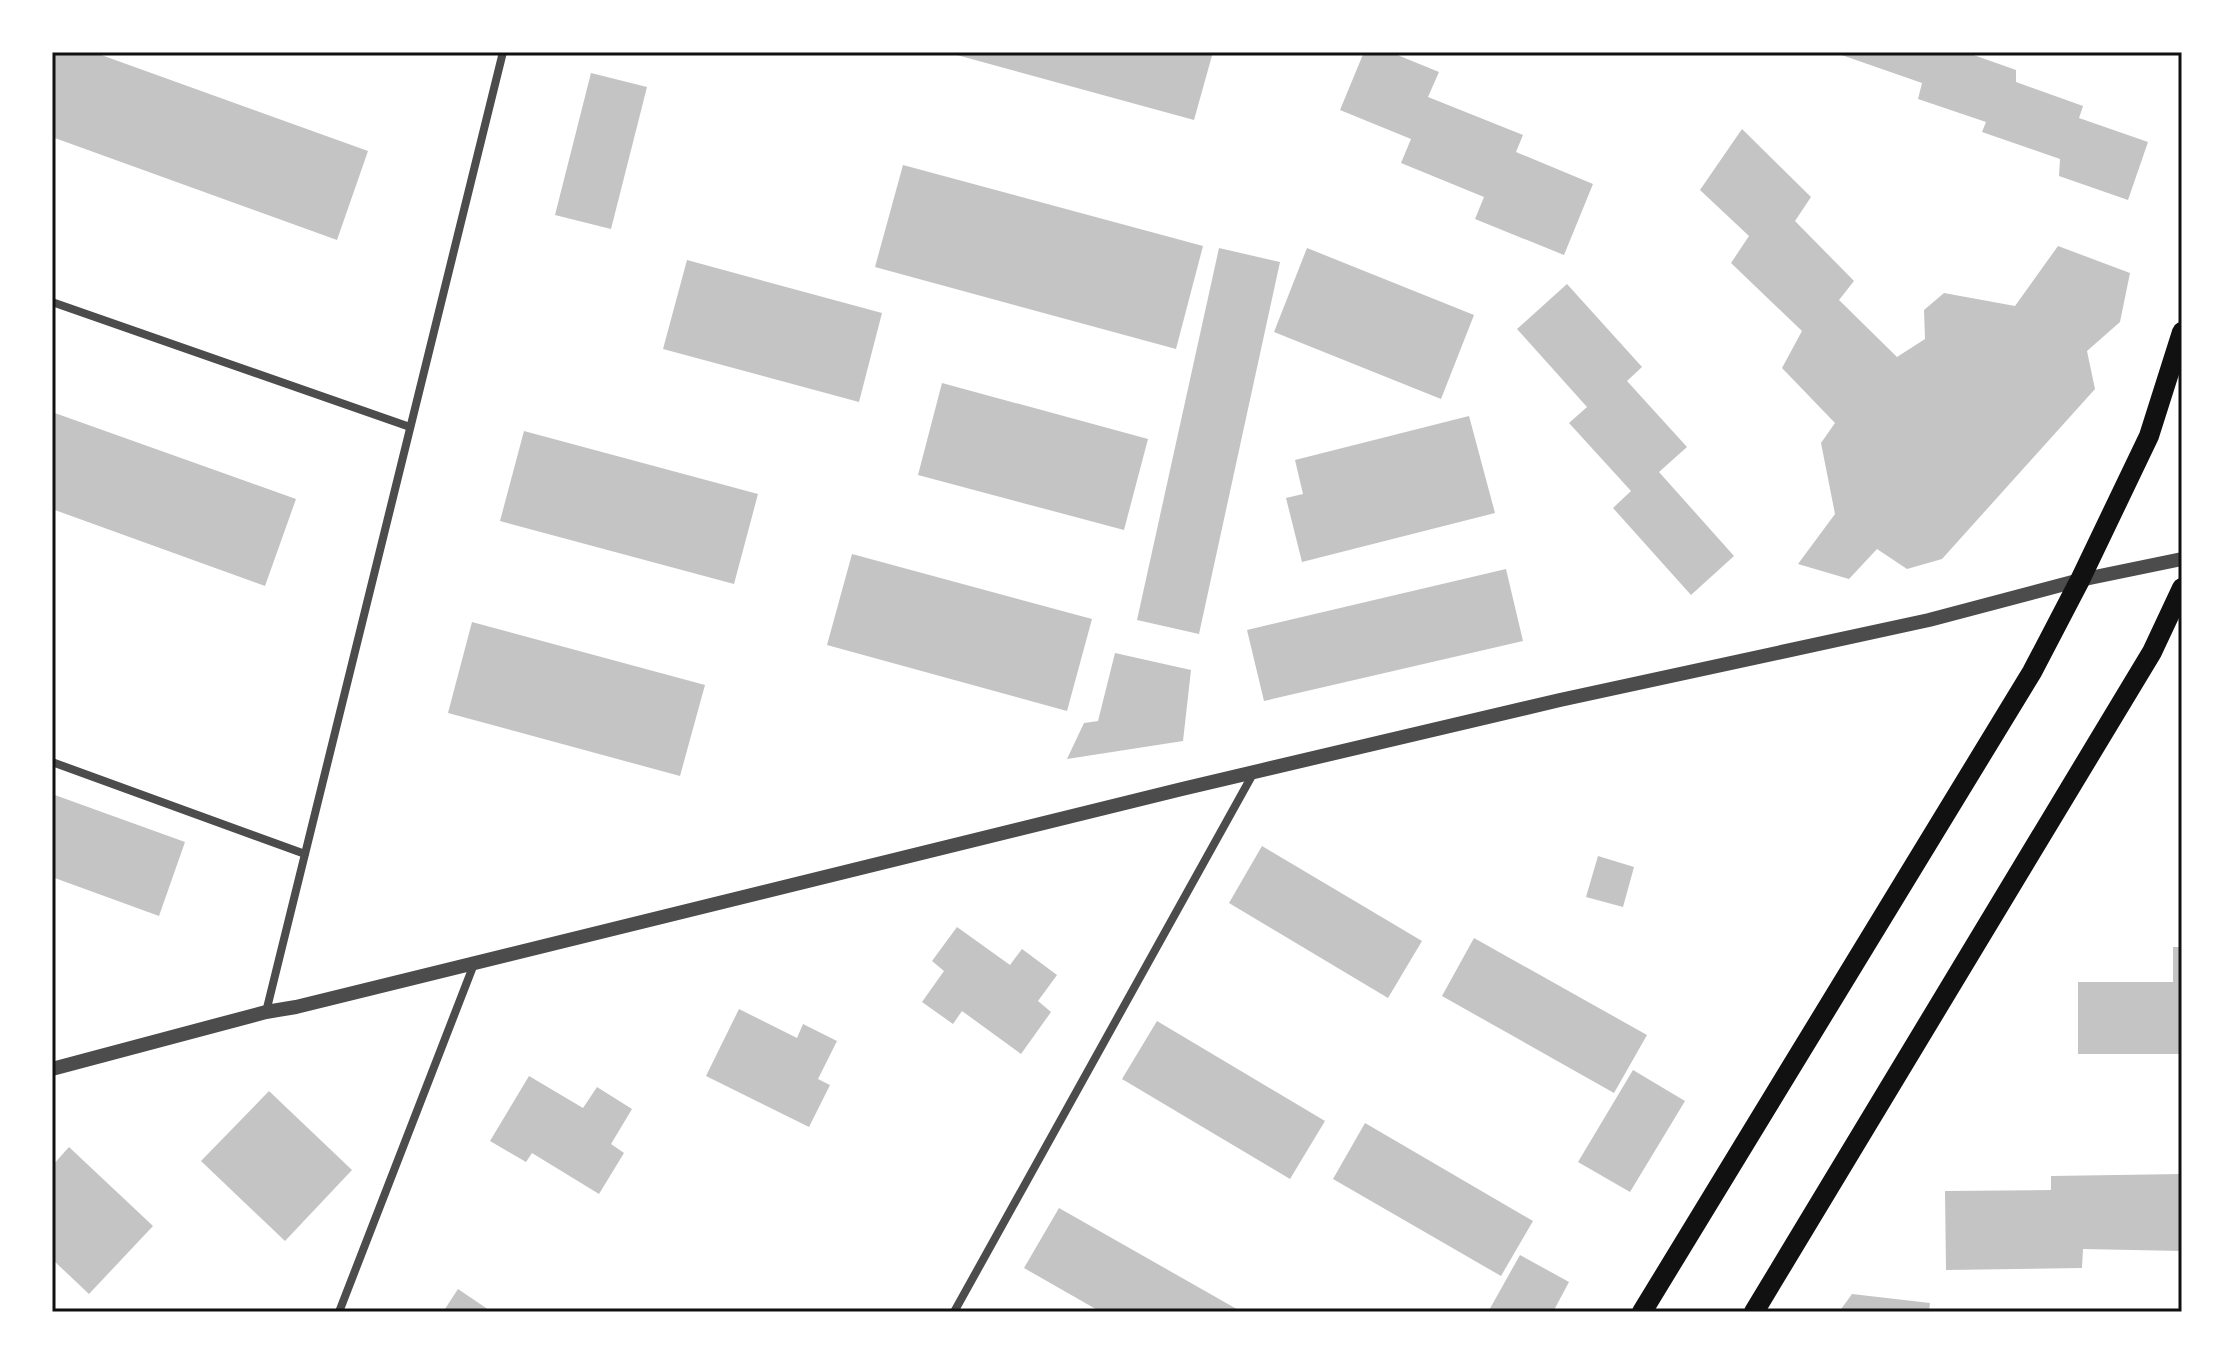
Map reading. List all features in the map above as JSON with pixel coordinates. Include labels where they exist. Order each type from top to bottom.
[{"type":"main road","points":[[1642,1312],[2032,672],[2149,436],[2182,332]]},
{"type":"main road","points":[[1754,1312],[2152,652],[2182,588]]},
{"type":"street","points":[[266,1012],[503,52]]},
{"type":"street","points":[[52,302],[410,427]]},
{"type":"street","points":[[52,1069],[266,1012],[1254,772],[1560,700],[1929,620],[2080,580],[2182,559]]},
{"type":"street","points":[[52,762],[305,854]]},
{"type":"street","points":[[954,1312],[1254,772]]},
{"type":"street","points":[[339,1312],[474,963]]},
{"type":"building","points":[[52,52],[93,52],[368,151],[337,240],[52,137]]},
{"type":"building","points":[[946,52],[1213,52],[1194,120]]},
{"type":"building","points":[[1364,52],[1390,52],[1439,72],[1428,97],[1523,135],[1516,152],[1593,184],[1564,255],[1475,219],[1484,197],[1401,163],[1411,139],[1340,110]]},
{"type":"building","points":[[1833,52],[1965,52],[2016,70],[2016,82],[2083,106],[2079,118],[2148,142],[2128,200],[2059,176],[2060,159],[1982,132],[1986,122],[1918,99],[1922,83]]},
{"type":"building","points":[[591,73],[647,87],[611,229],[555,215]]},
{"type":"building","points":[[1742,129],[1811,197],[1795,221],[1854,281],[1839,300],[1897,357],[1925,339],[1924,310],[1944,293],[2015,306],[2058,246],[2130,273],[2120,322],[2087,351],[2095,389],[1942,559],[1907,569],[1877,549],[1849,579],[1798,564],[1835,514],[1821,443],[1835,423],[1782,368],[1802,331],[1731,263],[1749,236],[1700,190]]},
{"type":"building","points":[[903,165],[1203,246],[1176,349],[875,267]]},
{"type":"building","points":[[1219,248],[1280,262],[1199,634],[1137,620]]},
{"type":"building","points":[[1307,248],[1474,315],[1441,399],[1274,332]]},
{"type":"building","points":[[687,260],[882,313],[859,402],[663,349]]},
{"type":"building","points":[[1567,284],[1642,367],[1627,381],[1687,447],[1659,472],[1734,556],[1691,595],[1613,508],[1631,491],[1569,423],[1587,407],[1517,329]]},
{"type":"building","points":[[942,383],[1148,439],[1124,530],[918,475]]},
{"type":"building","points":[[52,412],[296,499],[265,586],[52,509]]},
{"type":"building","points":[[1469,416],[1495,513],[1302,562],[1286,498],[1303,494],[1295,460]]},
{"type":"building","points":[[524,431],[758,494],[734,584],[500,521]]},
{"type":"building","points":[[852,554],[1092,619],[1067,711],[827,645]]},
{"type":"building","points":[[1506,569],[1523,641],[1264,701],[1247,630]]},
{"type":"building","points":[[472,622],[705,685],[680,776],[448,713]]},
{"type":"building","points":[[1115,653],[1191,670],[1183,741],[1067,759],[1084,723],[1098,721]]},
{"type":"building","points":[[52,794],[185,842],[159,916],[52,877]]},
{"type":"building","points":[[1262,846],[1422,941],[1388,998],[1229,903]]},
{"type":"building","points":[[1598,856],[1634,867],[1623,907],[1586,897]]},
{"type":"building","points":[[957,927],[1010,965],[1022,949],[1057,975],[1038,1001],[1051,1012],[1021,1054],[962,1011],[953,1024],[922,1002],[944,971],[932,961]]},
{"type":"building","points":[[1474,938],[1647,1035],[1614,1093],[1442,996]]},
{"type":"building","points":[[2173,947],[2182,947],[2182,1054],[2078,1054],[2078,982],[2173,982]]},
{"type":"building","points":[[739,1009],[797,1038],[803,1024],[837,1041],[818,1079],[830,1085],[809,1127],[706,1076]]},
{"type":"building","points":[[1157,1021],[1325,1121],[1290,1179],[1122,1079]]},
{"type":"building","points":[[1633,1070],[1685,1101],[1630,1192],[1578,1162]]},
{"type":"building","points":[[529,1076],[583,1108],[597,1087],[632,1109],[611,1144],[624,1153],[599,1194],[532,1153],[526,1162],[490,1141]]},
{"type":"building","points":[[269,1091],[352,1170],[285,1241],[201,1161]]},
{"type":"building","points":[[1365,1123],[1533,1221],[1501,1276],[1333,1179]]},
{"type":"building","points":[[69,1147],[153,1226],[89,1294],[52,1259],[52,1166]]},
{"type":"building","points":[[2182,1174],[2182,1251],[2083,1249],[2082,1268],[1946,1270],[1945,1191],[2051,1190],[2051,1176]]},
{"type":"building","points":[[1059,1208],[1242,1312],[1101,1312],[1024,1268]]},
{"type":"building","points":[[1520,1255],[1569,1282],[1553,1312],[1488,1312]]},
{"type":"building","points":[[458,1289],[492,1312],[443,1312]]},
{"type":"building","points":[[1852,1294],[1930,1303],[1929,1312],[1839,1312]]}]
